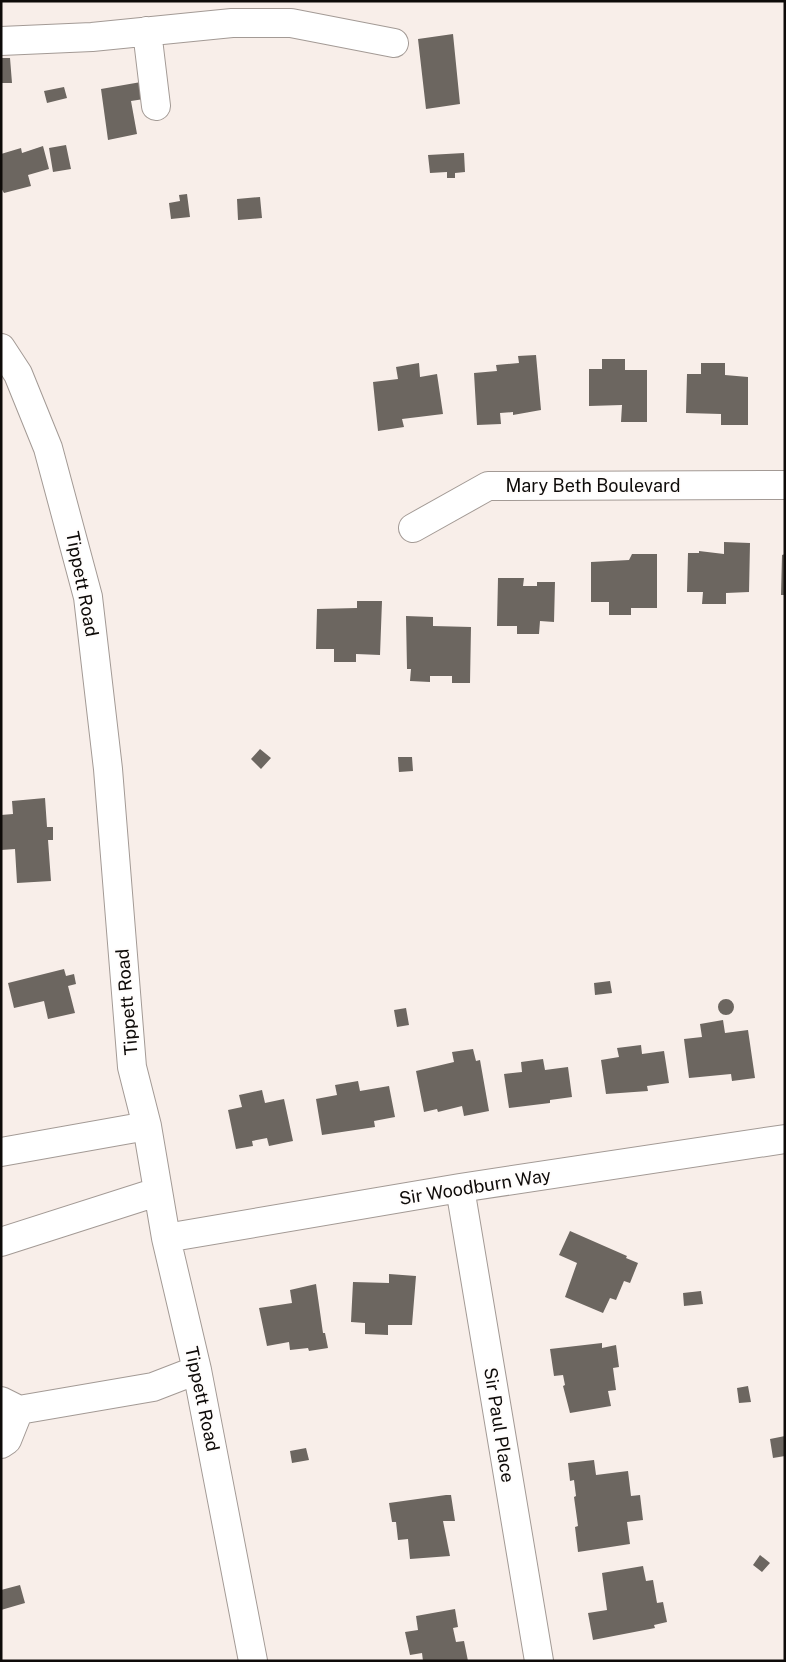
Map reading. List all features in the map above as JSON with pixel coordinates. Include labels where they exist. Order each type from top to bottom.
[{"type":"street","points":[[1,41],[232,23],[291,23],[394,43]]},
{"type":"street","points":[[147,31],[156,106]]},
{"type":"street","name":"Tippett Road","points":[[1,348],[18,374],[48,448],[88,597],[108,769],[132,1067],[147,1126],[166,1238],[197,1370],[253,1661]]},
{"type":"street","name":"Mary Beth Boulevard","points":[[413,528],[488,486],[785,485]]},
{"type":"street","points":[[1,1152],[147,1126]]},
{"type":"street","name":"Sir Woodburn Way","points":[[166,1238],[460,1188],[785,1139]]},
{"type":"street","name":"Sir Paul Place","points":[[460,1188],[538,1661]]},
{"type":"street","points":[[1,1242],[157,1192]]},
{"type":"street","points":[[1,1444],[7,1440],[10,1405],[153,1387],[197,1370]]},
{"type":"building","points":[[453,34],[460,104],[426,109],[418,39]]},
{"type":"building","points":[[1,58],[10,58],[12,83],[1,83]]},
{"type":"building","points":[[141,82],[144,99],[131,101],[137,134],[108,140],[101,89]]},
{"type":"building","points":[[64,87],[67,98],[47,103],[44,91]]},
{"type":"building","points":[[66,145],[71,169],[53,172],[49,148]]},
{"type":"building","points":[[43,146],[49,169],[28,175],[31,186],[4,193],[1,188],[1,154],[21,148],[22,153]]},
{"type":"building","points":[[464,153],[465,172],[455,173],[455,178],[447,178],[447,172],[430,173],[428,155]]},
{"type":"building","points":[[187,194],[190,217],[171,219],[169,203],[180,201],[179,195]]},
{"type":"building","points":[[260,197],[262,218],[238,220],[237,199]]},
{"type":"building","points":[[536,355],[541,410],[513,415],[513,412],[500,413],[501,424],[477,425],[474,373],[497,371],[496,365],[519,363],[518,356]]},
{"type":"building","points":[[602,359],[625,359],[625,370],[647,370],[647,422],[621,422],[622,405],[589,406],[589,369],[602,369]]},
{"type":"building","points":[[419,363],[420,377],[437,374],[443,414],[402,419],[404,427],[378,431],[373,382],[398,379],[396,367]]},
{"type":"building","points":[[701,363],[725,363],[725,375],[748,377],[748,425],[721,425],[721,414],[686,413],[687,374],[701,374]]},
{"type":"building","points":[[724,542],[750,543],[749,592],[726,593],[726,604],[702,604],[703,592],[687,592],[688,553],[699,553],[699,551],[724,554]]},
{"type":"building","points":[[632,554],[657,554],[657,608],[631,608],[631,615],[609,615],[609,602],[591,602],[591,562],[629,560]]},
{"type":"building","points":[[785,554],[785,595],[781,595],[782,555]]},
{"type":"building","points":[[498,578],[524,578],[523,586],[537,586],[537,582],[555,582],[554,622],[540,621],[539,634],[517,634],[517,626],[497,626]]},
{"type":"building","points":[[357,601],[382,601],[380,655],[356,654],[356,662],[334,662],[334,649],[316,649],[317,609],[357,608]]},
{"type":"building","points":[[406,616],[433,617],[433,626],[471,627],[470,683],[452,683],[452,676],[430,676],[430,682],[410,681],[411,669],[407,669]]},
{"type":"building","points":[[260,749],[271,758],[261,769],[251,759]]},
{"type":"building","points":[[398,757],[412,757],[413,771],[399,772]]},
{"type":"building","points":[[45,798],[47,827],[53,827],[53,840],[48,840],[51,881],[17,883],[15,849],[1,850],[1,815],[13,814],[12,801]]},
{"type":"building","points":[[64,969],[66,976],[74,974],[76,984],[68,986],[75,1013],[48,1019],[44,1001],[14,1008],[8,983]]},
{"type":"building","points":[[610,981],[612,993],[595,995],[594,983]]},
{"type":"building","points":[[726,999],[734,1007],[726,1015],[718,1007]]},
{"type":"building","points":[[406,1008],[409,1025],[397,1027],[394,1010]]},
{"type":"building","points":[[723,1020],[725,1033],[748,1030],[755,1078],[732,1081],[731,1074],[689,1078],[684,1039],[702,1037],[700,1024]]},
{"type":"building","points":[[641,1045],[642,1054],[664,1051],[669,1083],[647,1086],[648,1091],[606,1094],[601,1060],[619,1057],[617,1048]]},
{"type":"building","points":[[473,1049],[476,1061],[480,1060],[489,1111],[464,1116],[462,1106],[438,1112],[437,1109],[424,1112],[416,1071],[454,1062],[452,1052]]},
{"type":"building","points":[[543,1059],[545,1070],[568,1067],[572,1097],[550,1100],[550,1103],[509,1108],[504,1074],[522,1072],[521,1062]]},
{"type":"building","points":[[358,1081],[360,1091],[389,1086],[395,1117],[374,1121],[375,1127],[322,1135],[316,1099],[337,1095],[335,1085]]},
{"type":"building","points":[[262,1090],[265,1103],[284,1099],[293,1141],[269,1146],[267,1138],[252,1141],[253,1146],[236,1149],[228,1110],[242,1107],[239,1095]]},
{"type":"building","points":[[570,1231],[627,1256],[626,1258],[638,1263],[630,1283],[624,1281],[616,1300],[610,1298],[603,1313],[565,1297],[577,1263],[559,1255]]},
{"type":"building","points":[[389,1274],[416,1276],[412,1325],[388,1325],[388,1335],[365,1334],[365,1323],[351,1322],[353,1282],[389,1283]]},
{"type":"building","points":[[316,1284],[323,1333],[325,1333],[328,1348],[309,1351],[308,1348],[290,1350],[289,1342],[267,1346],[259,1308],[292,1303],[290,1290]]},
{"type":"building","points":[[701,1291],[703,1304],[684,1306],[683,1293]]},
{"type":"building","points":[[602,1343],[602,1348],[616,1345],[619,1367],[613,1368],[616,1390],[608,1391],[611,1406],[570,1413],[563,1386],[565,1385],[563,1375],[554,1376],[550,1349]]},
{"type":"building","points":[[748,1386],[751,1402],[739,1403],[737,1388]]},
{"type":"building","points":[[785,1436],[785,1456],[773,1458],[770,1439]]},
{"type":"building","points":[[306,1448],[309,1460],[292,1463],[290,1451]]},
{"type":"building","points":[[594,1460],[596,1475],[628,1471],[631,1496],[640,1495],[643,1520],[627,1522],[630,1544],[578,1552],[575,1527],[578,1526],[574,1497],[576,1496],[574,1480],[570,1481],[568,1463]]},
{"type":"building","points":[[451,1495],[455,1521],[443,1521],[450,1556],[410,1559],[408,1539],[398,1540],[396,1522],[392,1522],[389,1503]]},
{"type":"building","points":[[760,1555],[770,1563],[762,1572],[753,1565]]},
{"type":"building","points":[[643,1566],[646,1581],[653,1580],[657,1603],[663,1602],[667,1622],[654,1625],[655,1628],[593,1640],[588,1613],[607,1610],[602,1573]]},
{"type":"building","points":[[20,1585],[25,1603],[1,1610],[1,1590]]},
{"type":"building","points":[[455,1609],[458,1627],[453,1628],[456,1642],[464,1641],[468,1661],[423,1661],[422,1653],[410,1655],[405,1632],[418,1630],[416,1616]]}]
